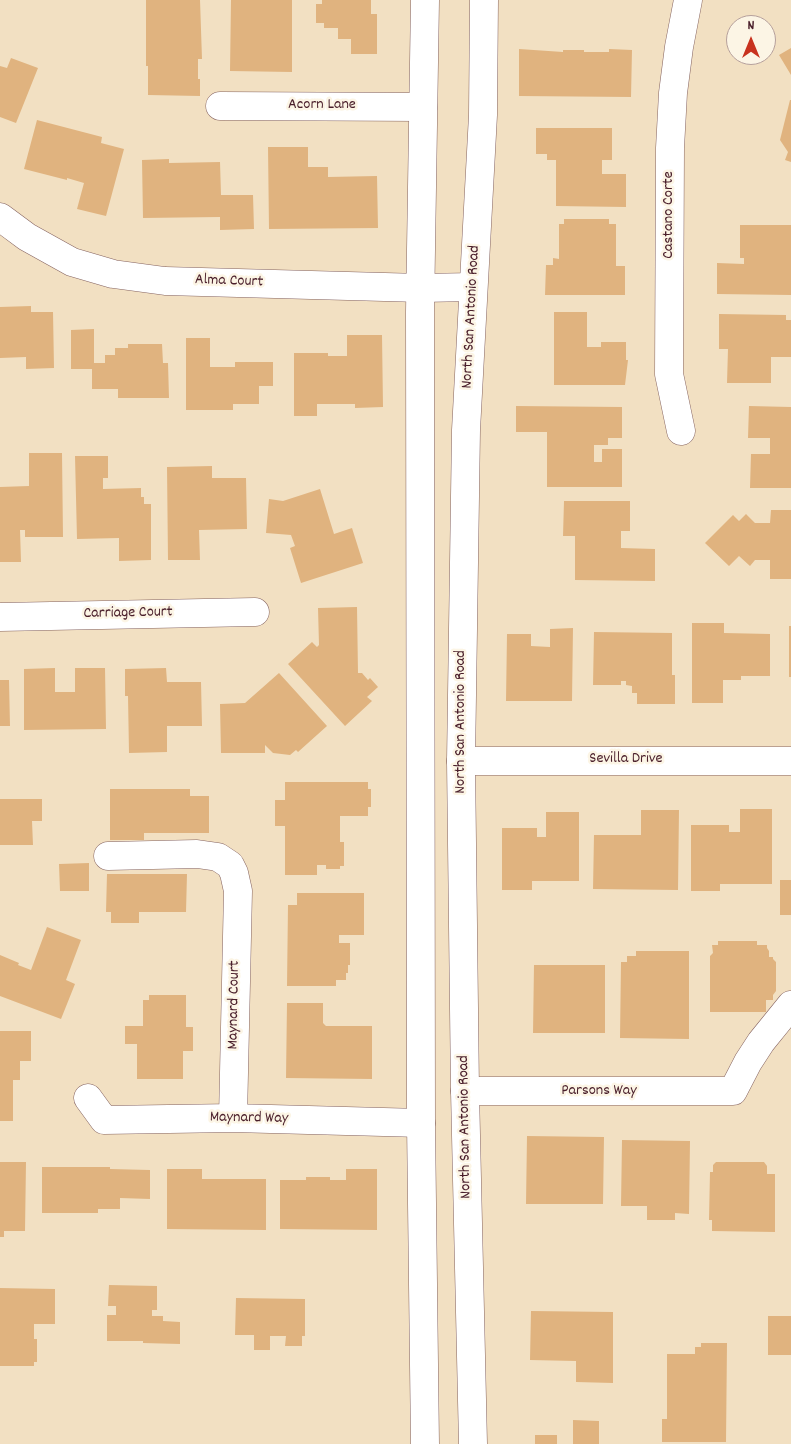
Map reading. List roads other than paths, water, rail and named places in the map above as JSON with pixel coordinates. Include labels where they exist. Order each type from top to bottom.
[{"type":"main road","points":[[425,0],[421,288],[421,1122],[426,1444]]},
{"type":"main road","name":"North San Antonio Road","points":[[472,1444],[461,761],[466,430],[483,115],[484,0]]},
{"type":"main road","name":"Castano Corte","points":[[681,431],[670,374],[670,148],[673,93],[688,0]]},
{"type":"main road","name":"Acorn Lane","points":[[220,106],[423,107]]},
{"type":"main road","name":"Alma Court","points":[[0,218],[27,237],[72,262],[113,274],[165,281],[421,288],[473,287]]},
{"type":"main road","name":"Carriage Court","points":[[0,617],[255,612]]},
{"type":"main road","name":"Sevilla Drive","points":[[461,761],[791,761]]},
{"type":"main road","name":"Maynard Court","points":[[108,856],[197,854],[218,857],[230,865],[234,873],[238,891],[233,1118]]},
{"type":"main road","name":"Parsons Way","points":[[465,1091],[733,1091],[761,1042],[791,1005]]},
{"type":"main road","name":"Maynard Way","points":[[88,1098],[104,1120],[233,1118],[421,1122]]}]
